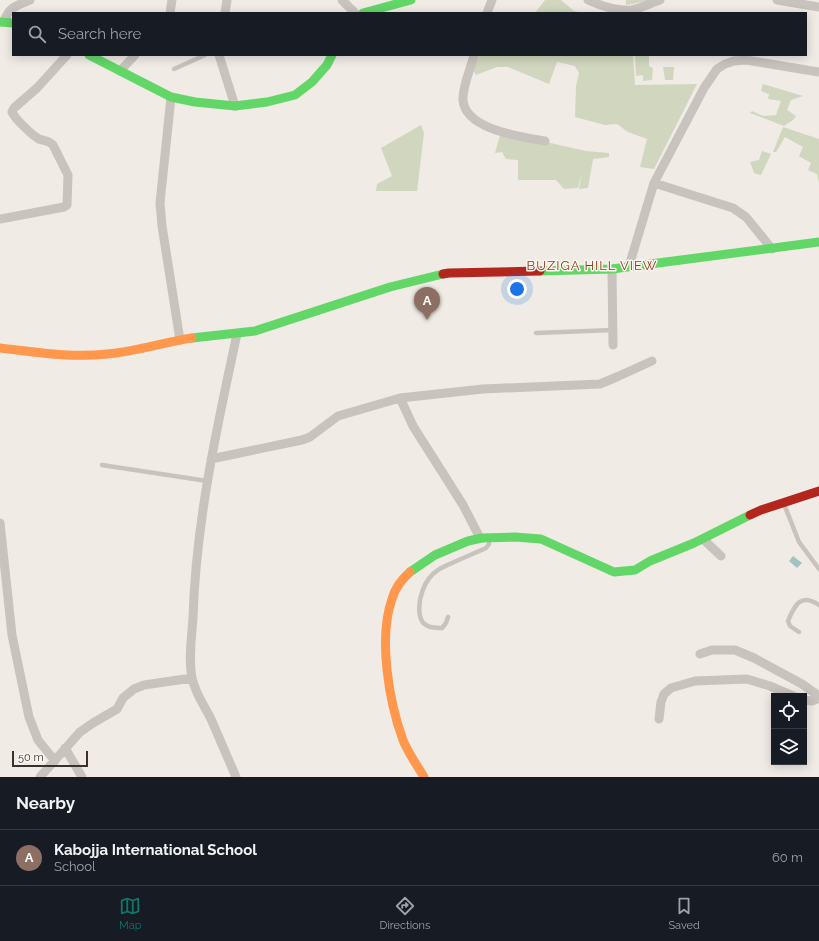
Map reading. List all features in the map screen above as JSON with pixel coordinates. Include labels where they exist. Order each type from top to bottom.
[{"type":"street","points":[[6,22],[8,12],[15,6],[30,0]]},
{"type":"street","points":[[170,12],[172,0]]},
{"type":"street","points":[[225,12],[228,0]]},
{"type":"street","points":[[342,0],[355,12]]},
{"type":"street","points":[[367,12],[411,0]]},
{"type":"street","points":[[487,12],[492,0]]},
{"type":"street","points":[[588,0],[599,6],[632,10],[660,0]]},
{"type":"street","points":[[777,0],[819,7]]},
{"type":"street","points":[[0,219],[64,207],[67,205],[68,175],[53,144],[37,138],[18,120],[12,112],[14,108],[37,88],[66,56]]},
{"type":"street","points":[[91,56],[171,97],[195,102],[235,106],[267,102],[295,95],[312,82],[327,65],[332,56]]},
{"type":"street","points":[[120,71],[134,56]]},
{"type":"street","points":[[219,56],[235,106]]},
{"type":"street","points":[[474,56],[464,93],[464,107],[472,118],[495,130],[512,135],[545,141]]},
{"type":"street","points":[[629,266],[654,183],[704,88],[717,69],[734,61],[746,60],[819,72]]},
{"type":"street","points":[[171,97],[160,203],[162,226],[180,340]]},
{"type":"street","points":[[654,183],[733,208],[746,217],[772,249]]},
{"type":"street","points":[[0,348],[87,356],[124,353],[206,335],[238,334],[255,331],[390,287],[449,273],[612,269],[819,242]]},
{"type":"street","points":[[612,269],[613,345]]},
{"type":"street","points":[[236,777],[210,717],[197,693],[192,678],[191,666],[193,603],[200,529],[221,406],[238,334]]},
{"type":"street","points":[[211,459],[302,440],[310,437],[338,416],[400,398],[483,389],[600,384],[652,361]]},
{"type":"street","points":[[400,398],[413,426],[484,538]]},
{"type":"street","points":[[424,777],[403,742],[393,711],[386,663],[389,604],[399,584],[415,568],[435,555],[484,538],[531,537],[541,539],[614,572],[635,570],[650,561],[703,539],[761,510],[819,491]]},
{"type":"street","points":[[0,523],[12,635],[29,717],[38,740],[54,760]]},
{"type":"street","points":[[703,539],[721,556]]},
{"type":"street","points":[[700,654],[712,650],[735,650],[754,658],[802,684],[819,697],[812,701],[807,700]]},
{"type":"street","points":[[40,777],[80,732],[117,709],[123,698],[134,689],[144,685],[192,678]]},
{"type":"street","points":[[659,719],[661,702],[664,694],[671,688],[695,681],[747,679],[786,693]]},
{"type":"street","points":[[65,748],[82,777]]},
{"type":"lane","points":[[174,69],[203,56]]},
{"type":"lane","points":[[536,333],[613,330]]},
{"type":"lane","points":[[102,465],[208,481]]},
{"type":"lane","points":[[784,502],[799,542],[819,569]]},
{"type":"lane","points":[[448,617],[442,628],[426,626],[421,620],[419,611],[420,599],[429,578],[438,570],[486,548],[489,544],[484,538]]},
{"type":"lane","points":[[798,632],[790,626],[788,621],[798,603],[807,599],[819,605]]},
{"type":"green space","points":[[545,0],[561,0],[574,11],[580,12],[536,12]]},
{"type":"green space","points":[[626,0],[649,0],[649,1],[626,5]]},
{"type":"green space","points":[[478,56],[633,56],[635,85],[697,84],[654,169],[640,167],[647,139],[628,132],[617,124],[605,125],[575,117],[576,86],[579,73],[575,66],[557,62],[549,84],[508,67],[497,67],[476,75],[472,69]]},
{"type":"green space","points":[[635,56],[649,56],[649,66],[653,68],[652,80],[643,81],[643,75],[636,76]]},
{"type":"green space","points":[[663,67],[674,67],[673,80],[665,80]]},
{"type":"green space","points":[[763,84],[803,96],[791,100],[787,110],[796,116],[784,126],[750,113],[752,111],[763,116],[776,115],[781,101],[768,99],[769,94],[761,91]]},
{"type":"green space","points":[[421,125],[424,133],[417,191],[376,191],[377,184],[392,176],[381,148]]},
{"type":"green space","points":[[783,127],[819,139],[819,182],[817,174],[808,170],[811,163],[799,156],[803,147],[785,137],[776,152],[773,152]]},
{"type":"green space","points":[[501,132],[586,151],[609,153],[609,157],[593,159],[588,188],[579,189],[582,172],[578,188],[564,189],[556,180],[518,180],[518,160],[506,159],[502,152],[495,153]]},
{"type":"green space","points":[[762,151],[771,154],[761,175],[754,173],[750,162],[759,160]]},
{"type":"water","points":[[793,556],[802,563],[797,568],[789,561]]},
{"type":"traffic: fast","points":[[367,12],[411,0]]},
{"type":"traffic: fast","points":[[0,22],[12,23]]},
{"type":"traffic: fast","points":[[91,56],[171,97],[195,102],[235,106],[267,102],[295,95],[312,82],[327,65],[332,56]]},
{"type":"traffic: fast","points":[[540,271],[612,269],[819,242]]},
{"type":"traffic: fast","points":[[192,338],[255,331],[390,287],[443,274]]},
{"type":"traffic: fast","points":[[410,572],[435,555],[468,541],[482,538],[515,537],[541,539],[614,572],[635,570],[650,561],[694,543],[750,515]]},
{"type":"traffic: slow","points":[[0,348],[54,354],[94,355],[118,353],[192,338]]},
{"type":"traffic: slow","points":[[410,572],[395,591],[388,615],[386,632],[387,670],[393,707],[403,740],[407,750],[424,777]]},
{"type":"traffic: jam","points":[[443,274],[540,271]]},
{"type":"traffic: jam","points":[[750,515],[819,491]]},
{"type":"place","name":"Kabojja International School","points":[[427,320]]},
{"type":"district","name":"BUZIGA HILL VIEW","points":[[592,265]]}]
